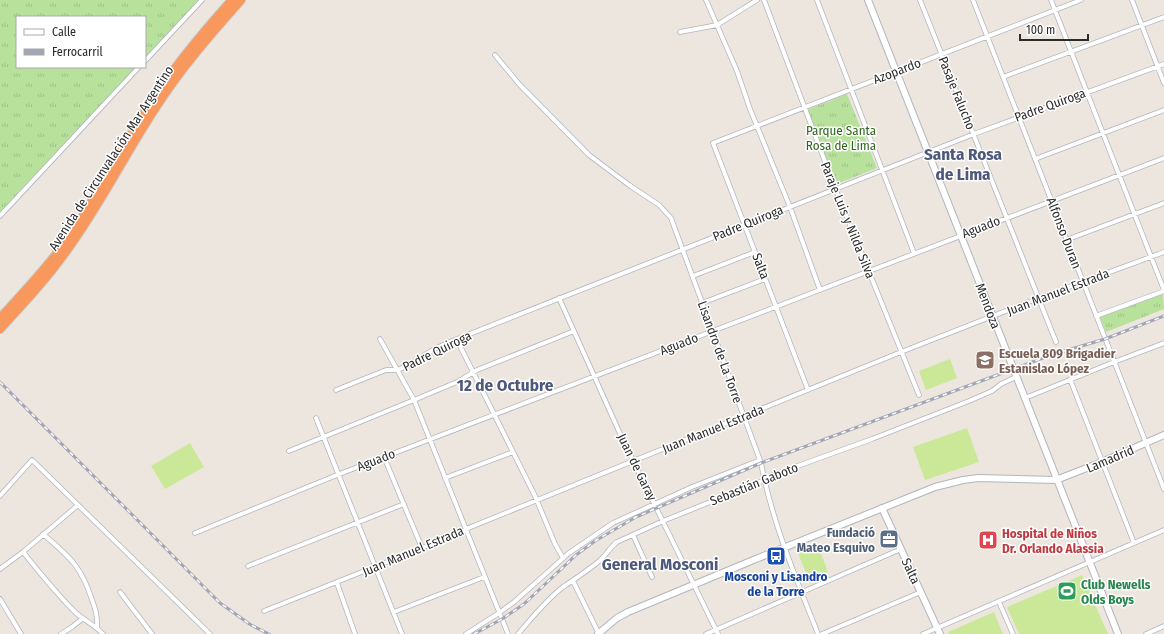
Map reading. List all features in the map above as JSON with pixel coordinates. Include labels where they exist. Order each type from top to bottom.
[{"type":"highway","name":"Avenida de Circunvalación Mar Argentino","points":[[0,318],[37,277],[66,240],[164,82],[197,40],[232,0]]},
{"type":"highway","name":"Avenida de Circunvalación Mar Argentino","points":[[0,329],[47,276],[72,244],[90,217],[155,108],[202,45],[241,0]]},
{"type":"street","points":[[146,60],[202,0]]},
{"type":"street","points":[[706,0],[737,71],[756,126],[790,207],[820,290]]},
{"type":"street","points":[[680,32],[717,25],[757,0]]},
{"type":"street","name":"Paraje Luis y Nilda Silva","points":[[764,0],[835,188],[919,395]]},
{"type":"street","points":[[817,0],[914,253]]},
{"type":"street","name":"Mendoza","points":[[868,0],[1118,634]]},
{"type":"street","name":"Pasaje Falucho","points":[[920,0],[1056,342]]},
{"type":"street","name":"Alfonso Duran","points":[[975,0],[1003,77],[1164,489]]},
{"type":"street","points":[[1051,0],[1164,290],[1096,316]]},
{"type":"street","name":"Azopardo","points":[[713,142],[1081,0]]},
{"type":"street","points":[[1132,0],[1164,83]]},
{"type":"street","points":[[1003,77],[1164,17]]},
{"type":"street","name":"Lisandro de La Torre","points":[[495,55],[519,84],[589,155],[663,208],[671,218],[760,460],[764,479],[785,548],[818,634]]},
{"type":"street","name":"Padre Quiroga","points":[[336,390],[386,370],[398,370],[412,364],[431,351],[457,340],[835,188],[1019,116],[1164,64]]},
{"type":"street","points":[[0,216],[138,68]]},
{"type":"street","points":[[1035,159],[1164,110]]},
{"type":"street","name":"Salta","points":[[713,142],[808,390]]},
{"type":"street","name":"Aguado","points":[[195,533],[337,475],[1051,200],[1164,158]]},
{"type":"street","points":[[1066,240],[1164,203]]},
{"type":"street","points":[[693,276],[755,252]]},
{"type":"street","name":"Juan Manuel Estrada","points":[[264,611],[337,583],[901,352],[1039,298],[1164,252]]},
{"type":"street","points":[[702,303],[765,279]]},
{"type":"street","name":"Juan de Garay","points":[[559,298],[634,461],[717,632]]},
{"type":"street","points":[[289,451],[457,382],[473,373],[574,331]]},
{"type":"street","points":[[380,339],[414,400],[508,634]]},
{"type":"street","points":[[457,340],[495,414],[537,501],[555,544],[563,558]]},
{"type":"street","points":[[1025,398],[1164,343]]},
{"type":"street","name":"Sebastián Gaboto","points":[[518,634],[552,597],[563,587],[598,562],[613,545],[663,521],[760,482],[764,479],[962,404],[992,391],[1001,384],[1016,377]]},
{"type":"street","points":[[1070,380],[1134,543]]},
{"type":"street","points":[[316,418],[337,475],[402,634]]},
{"type":"street","name":"Lamadrid","points":[[1056,480],[1164,435]]},
{"type":"street","points":[[445,478],[513,452]]},
{"type":"street","points":[[384,457],[422,548]]},
{"type":"street","points":[[0,496],[32,460],[210,634]]},
{"type":"street","points":[[466,634],[514,602],[563,558],[614,523],[654,503],[760,460]]},
{"type":"street","points":[[573,581],[599,634],[617,618],[628,612],[935,487],[978,478],[1056,480]]},
{"type":"street","points":[[248,566],[404,504]]},
{"type":"street","points":[[0,569],[23,552],[78,505]]},
{"type":"street","name":"Salta","points":[[882,508],[939,631]]},
{"type":"street","points":[[924,634],[939,631],[999,602],[1164,530]]},
{"type":"street","points":[[43,534],[61,549],[78,567],[86,582],[95,607],[97,615],[96,628]]},
{"type":"street","points":[[633,535],[652,577]]},
{"type":"street","points":[[706,634],[717,632],[801,592],[901,549]]},
{"type":"street","points":[[23,552],[72,610],[103,634]]},
{"type":"street","points":[[394,612],[484,577]]},
{"type":"street","points":[[337,583],[355,634]]},
{"type":"street","points":[[120,592],[152,634]]},
{"type":"street","points":[[822,634],[921,592]]},
{"type":"street","points":[[0,599],[21,634]]},
{"type":"street","points":[[999,602],[1013,634]]},
{"type":"street","points":[[61,634],[82,619]]},
{"type":"street","points":[[1146,634],[1164,626]]},
{"type":"green space","points":[[0,0],[201,0],[146,58],[146,16],[16,16],[16,68],[137,68],[0,213]]},
{"type":"green space","name":"Parque Santa Rosa de Lima","points":[[847,94],[877,168],[837,184],[807,110]]},
{"type":"green space","points":[[1163,294],[1164,309],[1106,332],[1100,317]]},
{"type":"green space","points":[[950,359],[957,378],[926,390],[919,371]]},
{"type":"green space","points":[[967,428],[979,462],[925,480],[913,447]]},
{"type":"green space","points":[[190,443],[204,467],[165,489],[151,466]]},
{"type":"green space","points":[[817,543],[828,572],[809,580],[797,551]]},
{"type":"green space","name":"Club Newells Olds Boys","points":[[1082,575],[1108,634],[1019,634],[1007,607]]},
{"type":"green space","points":[[994,612],[1003,634],[949,634],[948,632]]},
{"type":"railway","points":[[474,634],[502,619],[524,604],[576,555],[595,541],[636,517],[761,463],[1051,355],[1105,339],[1164,316]]},
{"type":"railway","points":[[0,382],[220,603],[251,625],[269,634]]},
{"type":"place","name":"Escuela 809 Brigadier Estanislao López","points":[[985,360]]},
{"type":"place","name":"Fundació Mateo Esquivo","points":[[889,539]]},
{"type":"place","name":"Hospital de Niños Dr. Orlando Alassia","points":[[988,540]]},
{"type":"place","name":"Mosconi y Lisandro de la Torre","points":[[776,556]]},
{"type":"place","name":"Club Newells Olds Boys","points":[[1067,591]]},
{"type":"district","name":"Santa Rosa de Lima","points":[[963,164]]},
{"type":"district","name":"12 de Octubre","points":[[505,385]]},
{"type":"district","name":"General Mosconi","points":[[660,564]]}]
